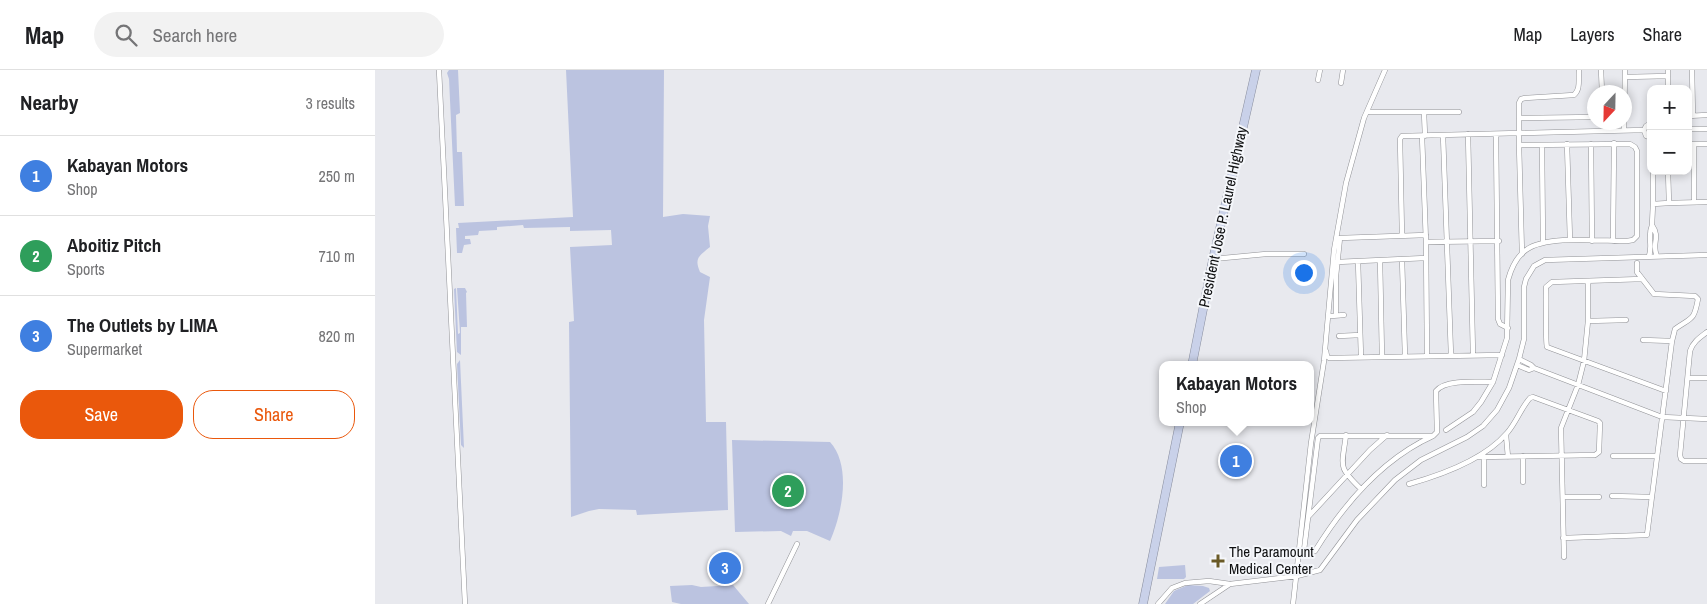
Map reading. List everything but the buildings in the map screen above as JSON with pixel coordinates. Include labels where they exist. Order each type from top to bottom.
[{"type":"highway","name":"President Jose P. Laurel Highway","points":[[1193,361],[1213,259],[1256,70]]},
{"type":"highway","points":[[1143,604],[1179,426]]},
{"type":"street","points":[[439,70],[465,604]]},
{"type":"street","points":[[1318,80],[1320,70]]},
{"type":"street","points":[[1341,83],[1343,70]]},
{"type":"street","points":[[1314,422],[1323,361],[1334,250],[1345,183],[1364,118],[1385,70]]},
{"type":"street","points":[[1521,254],[1519,104],[1525,98],[1574,95],[1578,92],[1579,70]]},
{"type":"street","points":[[1601,70],[1601,85]]},
{"type":"street","points":[[1625,70],[1626,85]]},
{"type":"street","points":[[1668,70],[1668,85]]},
{"type":"street","points":[[1692,70],[1692,85]]},
{"type":"street","points":[[1626,77],[1668,76]]},
{"type":"street","points":[[1370,112],[1459,112]]},
{"type":"street","points":[[1424,112],[1427,355]]},
{"type":"street","points":[[1692,116],[1707,115]]},
{"type":"street","points":[[1519,118],[1587,117]]},
{"type":"street","points":[[1644,130],[1647,126]]},
{"type":"street","points":[[1692,129],[1707,129]]},
{"type":"street","points":[[1402,235],[1400,139],[1402,136],[1624,130]]},
{"type":"street","points":[[1632,130],[1644,130]]},
{"type":"street","points":[[1644,130],[1647,136]]},
{"type":"street","points":[[1468,134],[1473,355]]},
{"type":"street","points":[[1496,134],[1499,319],[1500,324],[1508,328]]},
{"type":"street","points":[[1443,135],[1451,355]]},
{"type":"street","points":[[1446,430],[1473,412],[1493,382],[1508,328],[1508,280],[1521,254],[1525,250],[1543,243],[1570,240],[1633,240],[1637,231],[1637,151],[1635,147],[1630,144],[1613,143],[1519,145]]},
{"type":"street","points":[[1613,143],[1613,241]]},
{"type":"street","points":[[1567,144],[1570,240]]},
{"type":"street","points":[[1591,144],[1592,241]]},
{"type":"street","points":[[1694,202],[1694,144],[1707,144]]},
{"type":"street","points":[[1542,145],[1543,243]]},
{"type":"street","points":[[1649,256],[1651,247],[1649,236],[1652,225],[1653,175]]},
{"type":"street","points":[[1669,175],[1669,203]]},
{"type":"street","points":[[1653,204],[1707,202]]},
{"type":"street","points":[[1652,225],[1657,236],[1655,251],[1657,256]]},
{"type":"street","points":[[1345,315],[1333,316],[1341,237],[1426,235]]},
{"type":"street","points":[[1426,242],[1499,241]]},
{"type":"street","points":[[1213,259],[1266,254],[1304,254]]},
{"type":"street","points":[[1158,604],[1169,590],[1181,584],[1209,581],[1230,584],[1297,576],[1320,570],[1357,520],[1395,480],[1421,460],[1467,438],[1483,426],[1497,410],[1509,388],[1519,359],[1524,339],[1524,287],[1533,266],[1545,260],[1707,255]]},
{"type":"street","points":[[1337,262],[1426,258]]},
{"type":"street","points":[[1402,259],[1405,356]]},
{"type":"street","points":[[1380,260],[1383,356]]},
{"type":"street","points":[[1357,261],[1361,357]]},
{"type":"street","points":[[1563,538],[1647,535],[1672,341],[1675,329],[1692,319],[1698,299],[1695,296],[1654,294],[1637,272],[1637,263]]},
{"type":"street","points":[[1642,279],[1552,282],[1547,287],[1545,345],[1665,391]]},
{"type":"street","points":[[1499,280],[1508,280]]},
{"type":"street","points":[[1564,557],[1561,428],[1578,385],[1584,360],[1589,321],[1588,281]]},
{"type":"street","points":[[1589,321],[1626,320]]},
{"type":"street","points":[[1707,332],[1697,339],[1692,346],[1680,455],[1684,461],[1707,461]]},
{"type":"street","points":[[1339,336],[1360,336]]},
{"type":"street","points":[[1643,340],[1672,341]]},
{"type":"street","points":[[1327,342],[1326,353],[1329,358],[1502,355]]},
{"type":"street","points":[[1519,359],[1533,368],[1662,417],[1707,419]]},
{"type":"street","points":[[1517,365],[1529,370],[1533,368]]},
{"type":"street","points":[[1687,378],[1707,378]]},
{"type":"street","points":[[1433,436],[1323,435],[1318,438],[1304,550],[1314,552],[1331,525],[1361,489],[1389,463],[1415,444],[1433,436],[1437,432],[1436,391],[1439,387],[1450,383],[1493,382]]},
{"type":"street","points":[[1409,484],[1427,479],[1478,457],[1506,435],[1517,421],[1530,398],[1533,397],[1599,421],[1599,452],[1595,455],[1478,457]]},
{"type":"street","points":[[1293,604],[1313,426]]},
{"type":"street","points":[[1346,435],[1342,467],[1346,475],[1361,489]]},
{"type":"street","points":[[1308,517],[1346,475],[1387,435]]},
{"type":"street","points":[[1412,435],[1415,444]]},
{"type":"street","points":[[1506,435],[1508,457]]},
{"type":"street","points":[[1523,456],[1523,482]]},
{"type":"street","points":[[1613,456],[1657,456]]},
{"type":"street","points":[[1484,457],[1484,485]]},
{"type":"street","points":[[1612,496],[1653,497]]},
{"type":"street","points":[[1563,497],[1599,497]]},
{"type":"street","points":[[768,604],[797,544]]},
{"type":"street","points":[[1200,604],[1230,584]]},
{"type":"shaded area","points":[[449,70],[458,70],[460,113],[456,115],[457,152],[462,152],[464,206],[455,206],[449,79],[447,73]]},
{"type":"shaded area","points":[[566,70],[664,70],[663,217],[683,214],[710,216],[708,226],[710,247],[700,255],[697,263],[700,272],[710,277],[704,320],[706,422],[726,422],[728,510],[637,515],[636,510],[599,509],[571,517],[569,322],[574,321],[570,247],[612,245],[611,230],[570,231],[570,227],[524,228],[523,225],[497,227],[497,230],[479,231],[478,235],[465,236],[465,239],[470,239],[471,244],[464,245],[462,253],[457,253],[456,228],[459,228],[458,223],[573,217]]},
{"type":"shaded area","points":[[456,288],[458,334],[460,333],[457,288],[465,288],[467,292],[467,327],[461,327],[461,355],[457,352],[454,289]]},
{"type":"shaded area","points":[[460,360],[464,448],[461,445],[457,364]]},
{"type":"shaded area","points":[[732,440],[830,442],[837,452],[841,464],[843,490],[838,518],[830,541],[807,531],[793,531],[791,536],[781,531],[735,532]]},
{"type":"shaded area","points":[[1185,565],[1186,577],[1184,579],[1157,579],[1159,567]]},
{"type":"shaded area","points":[[692,585],[701,587],[733,585],[749,604],[681,604],[672,602],[670,586]]},
{"type":"shaded area","points":[[1188,585],[1203,586],[1209,588],[1210,591],[1193,604],[1165,604],[1174,591]]},
{"type":"place","name":"Kabayan Motors","points":[[1236,461]]},
{"type":"place","name":"Aboitiz Pitch","points":[[788,491]]},
{"type":"place","name":"The Paramount Medical Center","points":[[1218,561]]},
{"type":"place","name":"The Outlets by LIMA","points":[[725,568]]}]
